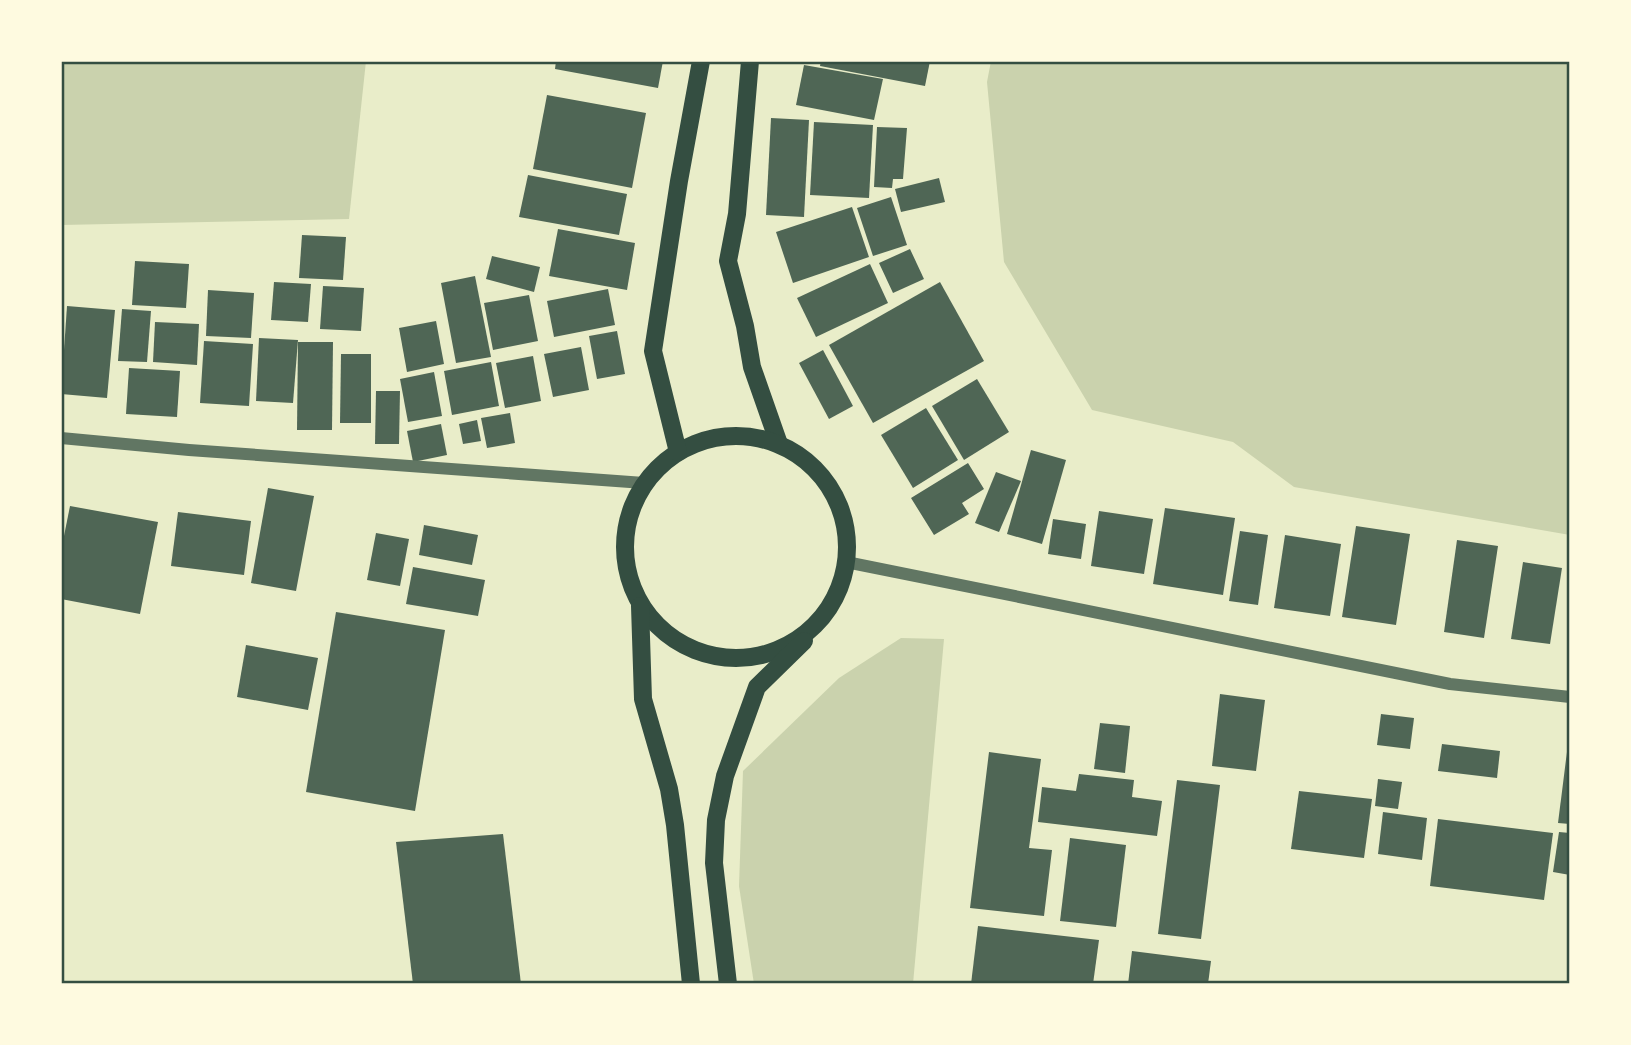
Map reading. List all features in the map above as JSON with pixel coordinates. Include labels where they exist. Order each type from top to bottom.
[{"type":"main road","points":[[678,452],[653,351],[679,181],[701,61]]},
{"type":"main road","points":[[750,61],[737,214],[728,261],[752,367],[779,444]]},
{"type":"main road","points":[[691,984],[676,825],[670,789],[643,699],[640,606],[625,566],[626,523],[644,483],[659,466],[678,452],[702,441],[727,436],[754,437],[779,444],[810,463],[832,492],[845,526],[846,562],[827,617],[757,687],[724,776],[716,820],[714,863],[728,984]]},
{"type":"main road","points":[[640,606],[660,629],[685,646],[715,656],[746,658],[776,650],[817,629]]},
{"type":"street","points":[[61,438],[189,450],[644,483]]},
{"type":"street","points":[[846,562],[1450,684],[1570,697]]},
{"type":"green space","points":[[61,61],[366,61],[349,219],[61,225]]},
{"type":"green space","points":[[991,61],[1570,61],[1570,535],[1294,487],[1233,442],[1092,410],[1004,262],[987,82]]},
{"type":"green space","points":[[901,638],[944,639],[913,984],[754,984],[739,886],[743,771],[839,678]]},
{"type":"building","points":[[556,61],[663,61],[658,88],[555,69]]},
{"type":"building","points":[[821,61],[930,61],[925,86],[820,66]]},
{"type":"building","points":[[804,65],[883,79],[874,120],[796,105]]},
{"type":"building","points":[[547,95],[646,113],[632,188],[533,169]]},
{"type":"building","points":[[771,118],[809,120],[804,217],[766,215]]},
{"type":"building","points":[[814,122],[873,125],[869,198],[810,195]]},
{"type":"building","points":[[877,127],[907,128],[903,179],[893,179],[892,188],[874,187]]},
{"type":"building","points":[[528,175],[627,194],[619,235],[519,217]]},
{"type":"building","points":[[939,178],[945,202],[901,212],[895,189]]},
{"type":"building","points":[[891,197],[907,245],[873,256],[857,208]]},
{"type":"building","points":[[852,207],[869,257],[793,283],[776,232]]},
{"type":"building","points":[[558,229],[635,243],[627,290],[549,276]]},
{"type":"building","points":[[302,235],[346,237],[343,280],[299,278]]},
{"type":"building","points":[[910,249],[924,279],[893,293],[879,263]]},
{"type":"building","points":[[492,256],[540,267],[534,292],[486,279]]},
{"type":"building","points":[[135,261],[189,264],[186,308],[132,305]]},
{"type":"building","points":[[870,264],[888,303],[816,337],[797,298]]},
{"type":"building","points":[[475,276],[491,357],[456,363],[441,283]]},
{"type":"building","points":[[274,282],[311,284],[308,322],[271,320]]},
{"type":"building","points":[[940,282],[984,361],[873,423],[829,345]]},
{"type":"building","points":[[323,286],[364,288],[361,331],[320,329]]},
{"type":"building","points":[[608,289],[615,325],[554,337],[547,301]]},
{"type":"building","points":[[208,290],[254,293],[251,338],[206,336]]},
{"type":"building","points":[[529,295],[538,341],[493,350],[484,303]]},
{"type":"building","points":[[67,306],[115,310],[107,398],[61,394]]},
{"type":"building","points":[[122,309],[151,311],[147,362],[118,361]]},
{"type":"building","points":[[436,321],[444,364],[407,372],[399,328]]},
{"type":"building","points":[[155,322],[199,324],[197,365],[153,362]]},
{"type":"building","points":[[617,331],[625,374],[597,379],[589,336]]},
{"type":"building","points":[[259,338],[298,340],[293,403],[256,401]]},
{"type":"building","points":[[204,341],[253,344],[249,406],[200,403]]},
{"type":"building","points":[[298,342],[333,342],[332,430],[297,430]]},
{"type":"building","points":[[581,347],[589,390],[553,397],[544,354]]},
{"type":"building","points":[[823,350],[853,406],[829,419],[799,363]]},
{"type":"building","points":[[341,354],[371,354],[371,423],[340,423]]},
{"type":"building","points":[[533,356],[541,401],[505,408],[496,363]]},
{"type":"building","points":[[491,362],[499,406],[452,415],[444,371]]},
{"type":"building","points":[[129,368],[180,371],[177,417],[126,414]]},
{"type":"building","points":[[434,372],[442,416],[408,422],[400,379]]},
{"type":"building","points":[[977,379],[1009,432],[964,460],[932,406]]},
{"type":"building","points":[[376,391],[400,391],[399,444],[375,444]]},
{"type":"building","points":[[926,408],[958,460],[913,488],[881,435]]},
{"type":"building","points":[[510,413],[515,443],[487,448],[481,418]]},
{"type":"building","points":[[477,420],[481,441],[463,444],[459,424]]},
{"type":"building","points":[[441,424],[447,455],[413,462],[407,431]]},
{"type":"building","points":[[1031,450],[1066,460],[1042,544],[1007,534]]},
{"type":"building","points":[[968,463],[984,489],[962,503],[969,514],[934,535],[911,498]]},
{"type":"building","points":[[996,472],[1021,481],[999,532],[975,523]]},
{"type":"building","points":[[268,488],[314,496],[296,591],[251,583]]},
{"type":"building","points":[[70,506],[158,522],[140,614],[61,599],[61,551]]},
{"type":"building","points":[[1165,508],[1235,518],[1223,595],[1153,584]]},
{"type":"building","points":[[1099,511],[1153,519],[1144,574],[1091,566]]},
{"type":"building","points":[[178,512],[251,521],[244,575],[171,566]]},
{"type":"building","points":[[1053,519],[1086,524],[1081,559],[1048,554]]},
{"type":"building","points":[[424,525],[478,535],[472,565],[419,555]]},
{"type":"building","points":[[1356,526],[1410,534],[1396,625],[1342,617]]},
{"type":"building","points":[[1240,531],[1268,535],[1258,605],[1229,601]]},
{"type":"building","points":[[376,533],[409,539],[400,586],[367,580]]},
{"type":"building","points":[[1285,535],[1341,544],[1330,616],[1274,608]]},
{"type":"building","points":[[1457,540],[1498,546],[1484,638],[1444,632]]},
{"type":"building","points":[[1523,562],[1562,568],[1550,644],[1511,639]]},
{"type":"building","points":[[413,567],[485,580],[478,616],[406,604]]},
{"type":"building","points":[[336,612],[445,630],[415,811],[306,792]]},
{"type":"building","points":[[246,645],[318,658],[308,710],[237,697]]},
{"type":"building","points":[[1220,694],[1265,700],[1256,771],[1212,766]]},
{"type":"building","points":[[1381,714],[1414,718],[1410,749],[1377,745]]},
{"type":"building","points":[[1100,723],[1130,726],[1125,773],[1094,769]]},
{"type":"building","points":[[1442,744],[1500,751],[1497,778],[1438,771]]},
{"type":"building","points":[[1570,744],[1570,824],[1558,823]]},
{"type":"building","points":[[989,752],[1041,759],[1029,848],[1052,850],[1044,916],[970,908]]},
{"type":"building","points":[[1079,774],[1134,780],[1132,797],[1162,801],[1157,836],[1038,822],[1042,787],[1076,791]]},
{"type":"building","points":[[1378,779],[1402,782],[1398,809],[1375,806]]},
{"type":"building","points":[[1177,780],[1220,785],[1201,939],[1158,934]]},
{"type":"building","points":[[1299,791],[1372,799],[1364,858],[1291,849]]},
{"type":"building","points":[[1383,812],[1427,818],[1422,860],[1378,854]]},
{"type":"building","points":[[1438,819],[1553,833],[1544,900],[1430,886]]},
{"type":"building","points":[[1559,832],[1570,833],[1570,875],[1553,872]]},
{"type":"building","points":[[503,834],[521,984],[413,984],[396,842]]},
{"type":"building","points":[[1070,838],[1126,845],[1116,927],[1060,921]]},
{"type":"building","points":[[978,926],[1099,940],[1093,984],[971,984]]},
{"type":"building","points":[[1132,951],[1211,961],[1208,984],[1128,984]]}]
